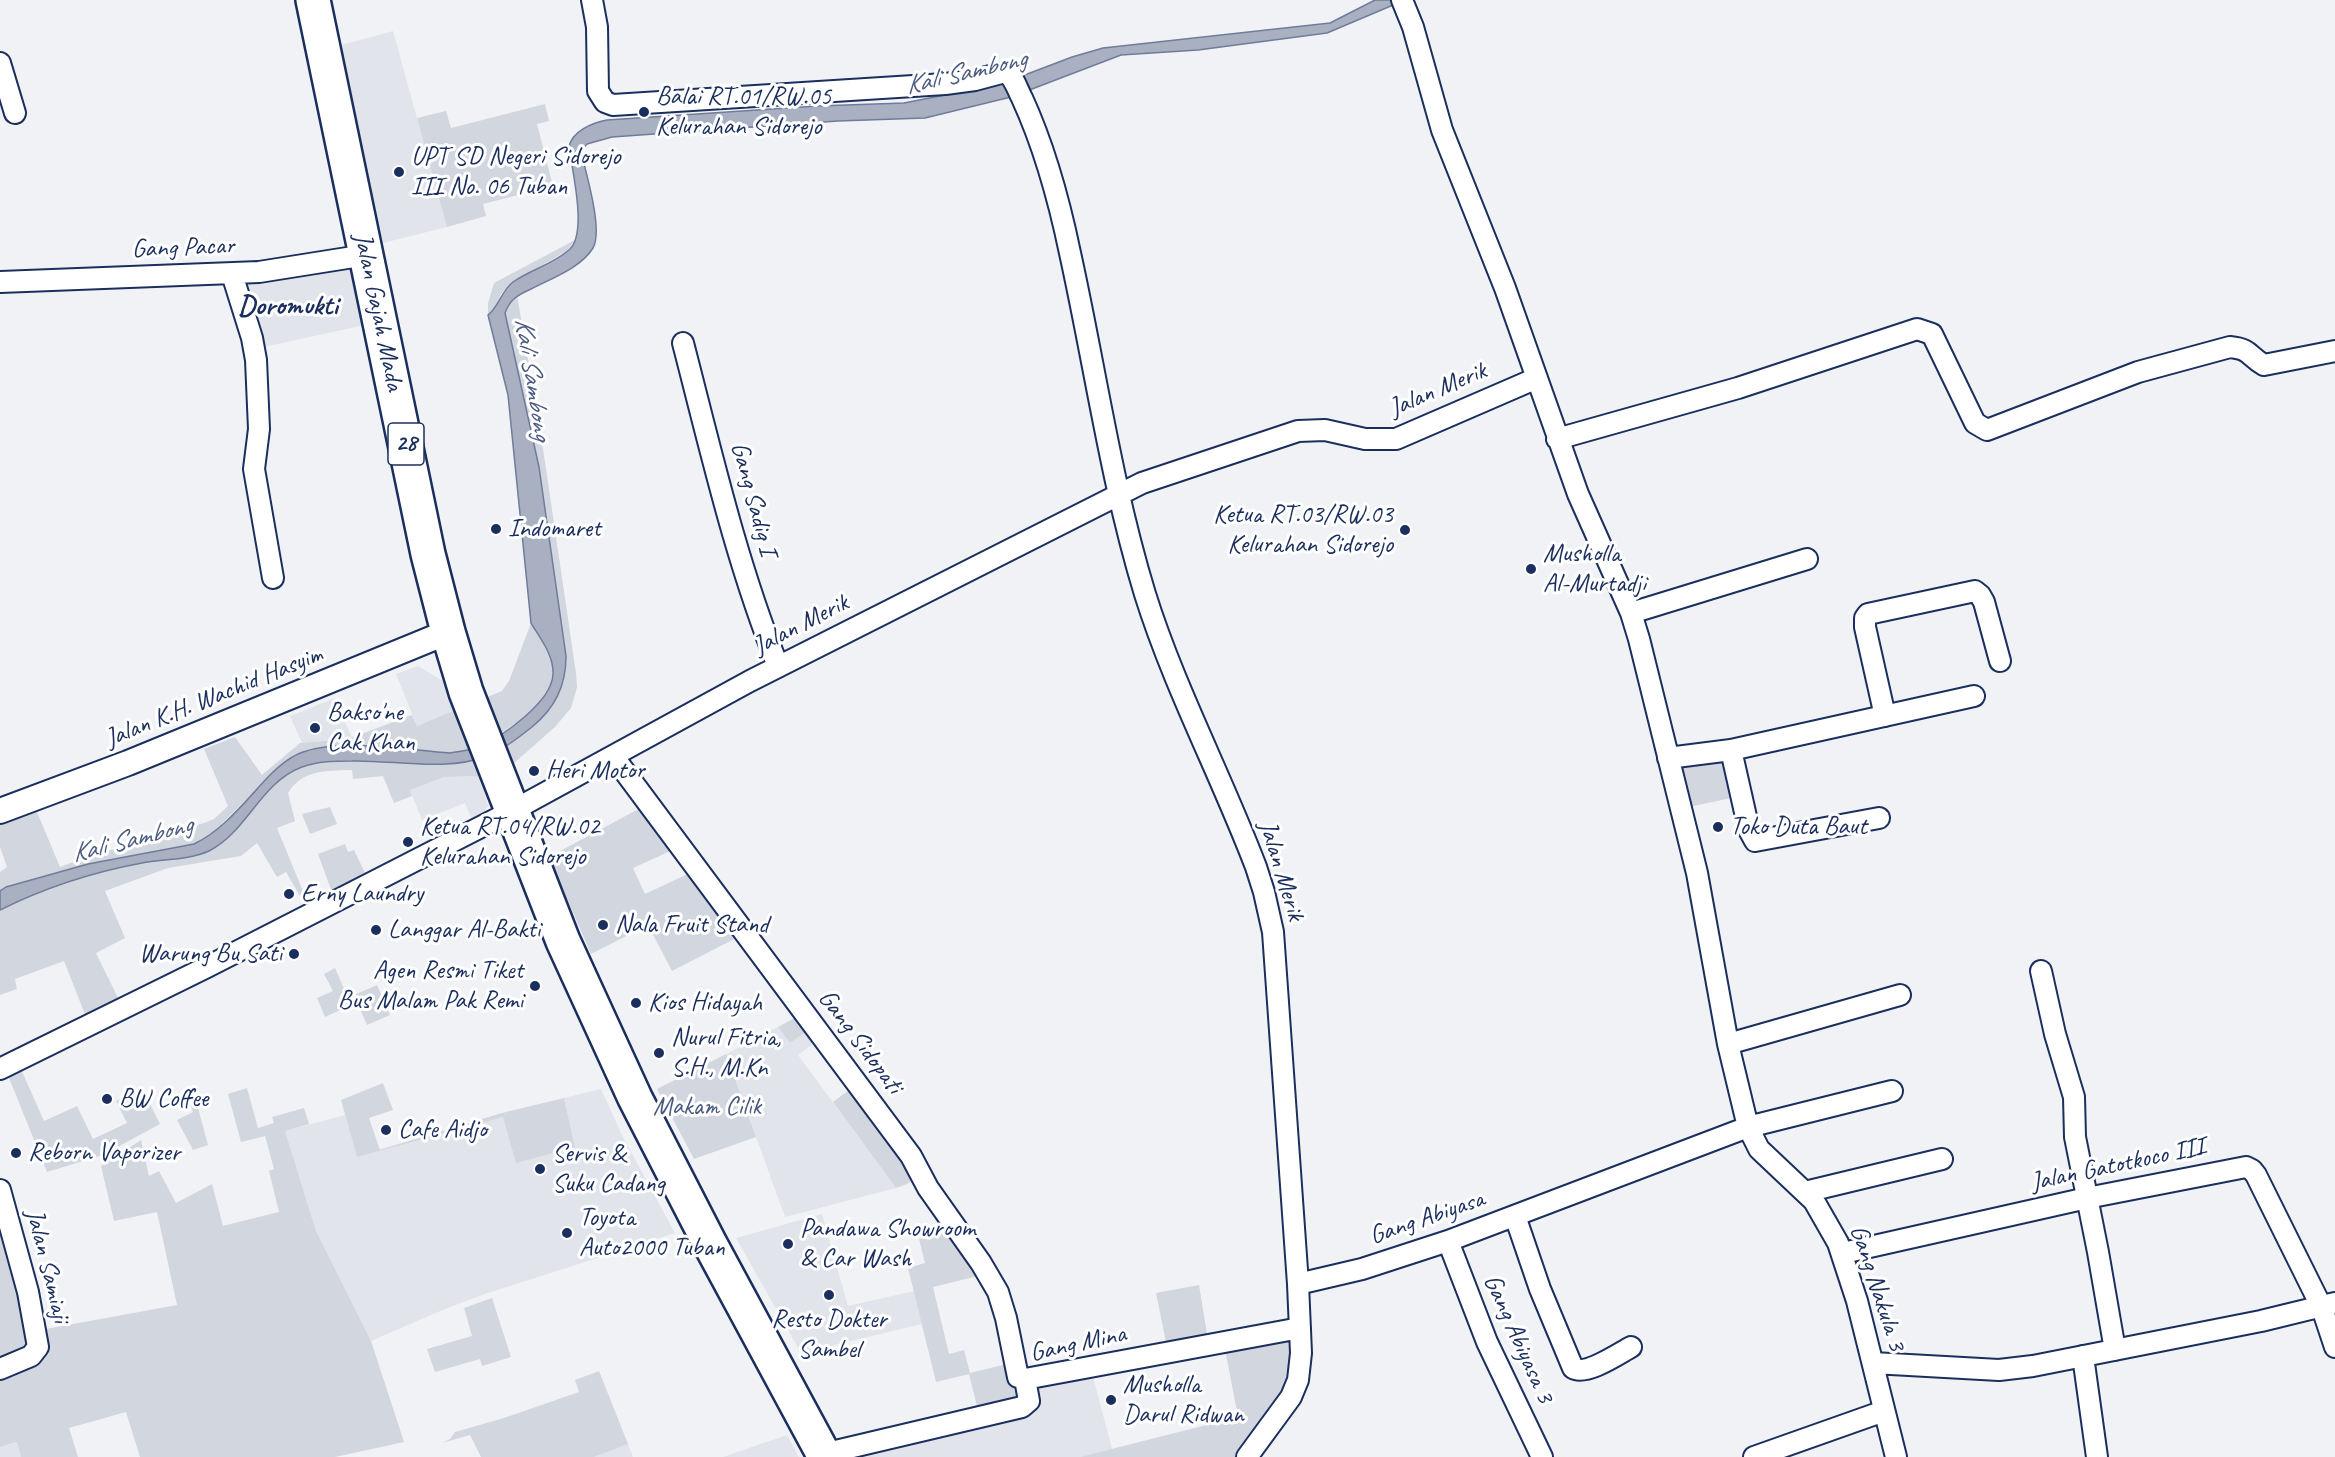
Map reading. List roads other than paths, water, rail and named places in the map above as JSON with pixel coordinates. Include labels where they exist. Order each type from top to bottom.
[{"type":"highway","name":"Jalan Gajah Mada","points":[[313,0],[428,554],[466,692],[512,811]]},
{"type":"highway","name":"28","points":[[512,811],[563,941],[622,1073],[705,1235],[824,1455]]},
{"type":"street","name":"Jalan Merik","points":[[592,0],[597,27],[598,91],[605,102],[613,105],[945,84],[975,80],[1002,72],[1011,76],[1039,138],[1064,225],[1119,494],[1155,623],[1238,821],[1270,915],[1276,954],[1298,1284]]},
{"type":"street","name":"Gang Nakula 3","points":[[1405,7],[1442,130],[1505,288],[1557,438],[1589,521],[1630,613],[1645,660],[1697,873],[1728,1044],[1748,1127],[1759,1149],[1805,1191],[1822,1212],[1843,1253],[1896,1457]]},
{"type":"street","points":[[0,63],[15,113]]},
{"type":"street","name":"Gang Pacar","points":[[0,282],[232,274],[279,270],[366,255]]},
{"type":"street","points":[[232,274],[252,338],[256,360],[259,429],[254,469],[273,578]]},
{"type":"street","points":[[1557,438],[1738,388],[1917,329],[1932,334],[1975,423],[1987,430],[2138,372],[2230,346],[2244,348],[2256,361],[2264,365],[2335,351]]},
{"type":"street","name":"Gang Sadig I","points":[[683,343],[741,560],[757,612],[778,666]]},
{"type":"street","name":"Jalan Merik","points":[[0,1069],[207,967],[512,811],[778,666],[1119,494],[1155,478],[1298,431],[1325,430],[1365,439],[1396,439],[1537,378]]},
{"type":"street","points":[[1630,613],[1807,559]]},
{"type":"street","points":[[1885,716],[1865,627],[1865,618],[1868,614],[1975,591],[1982,598],[2000,661]]},
{"type":"street","name":"Jalan K.H. Wachid Hasyim","points":[[0,811],[128,763],[448,632]]},
{"type":"street","points":[[1668,758],[1731,750],[1974,696]]},
{"type":"street","points":[[1731,750],[1750,835],[1755,841],[1879,818]]},
{"type":"street","name":"Gang Sidopati","points":[[613,756],[911,1156],[928,1188],[991,1279],[1002,1305],[1018,1377],[1025,1379]]},
{"type":"street","points":[[2041,971],[2055,1034],[2074,1097],[2075,1137],[2115,1350]]},
{"type":"street","points":[[1728,1044],[1900,994]]},
{"type":"street","name":"Gang Abiyasa","points":[[1298,1284],[1362,1269],[1448,1241],[1748,1127],[1892,1091]]},
{"type":"street","points":[[1805,1191],[1941,1159]]},
{"type":"street","name":"Jalan Gatotkoco III","points":[[1843,1253],[2087,1198],[2246,1167],[2252,1170],[2329,1305]]},
{"type":"street","name":"Jalan Samiaji","points":[[0,1190],[28,1292],[38,1347],[31,1356],[0,1369]]},
{"type":"street","points":[[1515,1216],[1540,1289],[1573,1368],[1587,1370],[1632,1347]]},
{"type":"street","name":"Gang Abiyasa 3","points":[[1448,1241],[1488,1342],[1542,1457]]},
{"type":"street","points":[[1247,1457],[1287,1405],[1295,1389],[1299,1372],[1298,1284]]},
{"type":"street","points":[[1873,1363],[1999,1370],[2115,1350],[2329,1305],[2335,1347]]},
{"type":"street","name":"Gang Mina","points":[[824,1455],[1022,1407],[1029,1401],[1025,1379],[1300,1328]]},
{"type":"street","points":[[2083,1356],[2097,1457]]},
{"type":"street","points":[[1754,1457],[1884,1411]]},
{"type":"water","points":[[1375,0],[1405,0],[1327,33],[1198,50],[1121,55],[1011,97],[925,118],[838,121],[612,137],[587,144],[582,150],[582,156],[595,217],[596,240],[593,248],[573,267],[515,298],[505,313],[539,467],[566,656],[564,677],[558,696],[547,712],[532,727],[505,747],[471,761],[420,764],[333,761],[302,767],[288,774],[276,784],[234,832],[209,851],[185,858],[150,862],[88,876],[0,910],[0,891],[6,887],[88,864],[194,844],[215,831],[269,776],[294,756],[303,752],[319,748],[356,745],[450,753],[471,749],[488,742],[512,727],[544,696],[550,685],[553,667],[546,647],[531,623],[508,395],[488,315],[513,282],[563,255],[575,242],[578,216],[569,147],[578,132],[595,123],[607,120],[817,106],[904,103],[1001,84],[1072,57],[1103,48],[1330,23]]},
{"type":"place","name":"Balai RT.01/RW.05 Kelurahan Sidorejo","points":[[644,112]]},
{"type":"place","name":"UPT SD Negeri Sidorejo III No. 06 Tuban","points":[[399,172]]},
{"type":"place","name":"Indomaret","points":[[496,529]]},
{"type":"place","name":"Ketua RT.03/RW.03 Kelurahan Sidorejo","points":[[1405,530]]},
{"type":"place","name":"Musholla Al-Murtadji","points":[[1531,569]]},
{"type":"place","name":"Bakso'ne Cak Khan","points":[[315,728]]},
{"type":"place","name":"Heri Motor","points":[[534,771]]},
{"type":"place","name":"Toko Duta Baut","points":[[1718,827]]},
{"type":"place","name":"Ketua RT.04/RW.02 Kelurahan Sidorejo","points":[[408,842]]},
{"type":"place","name":"Erny Laundry","points":[[289,894]]},
{"type":"place","name":"Nala Fruit Stand","points":[[603,925]]},
{"type":"place","name":"Langgar Al-Bakti","points":[[376,930]]},
{"type":"place","name":"Warung Bu Sati","points":[[294,954]]},
{"type":"place","name":"Agen Resmi Tiket Bus Malam Pak Remi","points":[[535,986]]},
{"type":"place","name":"Kios Hidayah","points":[[636,1003]]},
{"type":"place","name":"Nurul Fitria, S.H., M.Kn","points":[[659,1053]]},
{"type":"place","name":"BW Coffee","points":[[107,1099]]},
{"type":"place","name":"Cafe Aidjo","points":[[386,1130]]},
{"type":"place","name":"Reborn Vaporizer","points":[[16,1153]]},
{"type":"place","name":"Servis & Suku Cadang","points":[[540,1169]]},
{"type":"place","name":"Toyota Auto2000 Tuban","points":[[567,1233]]},
{"type":"place","name":"Pandawa Showroom & Car Wash","points":[[788,1244]]},
{"type":"place","name":"Resto Dokter Sambel","points":[[829,1295]]},
{"type":"place","name":"Musholla Darul Ridwan","points":[[1111,1400]]},
{"type":"district","name":"Doromukti","points":[[288,307]]},
{"type":"water label","name":"Kali Sambong","points":[[966,73]]},
{"type":"water label","name":"Kali Sambong","points":[[532,379]]},
{"type":"water label","name":"Kali Sambong","points":[[132,840]]},
{"type":"park label","name":"Makam Cilik","points":[[707,1107]]}]
